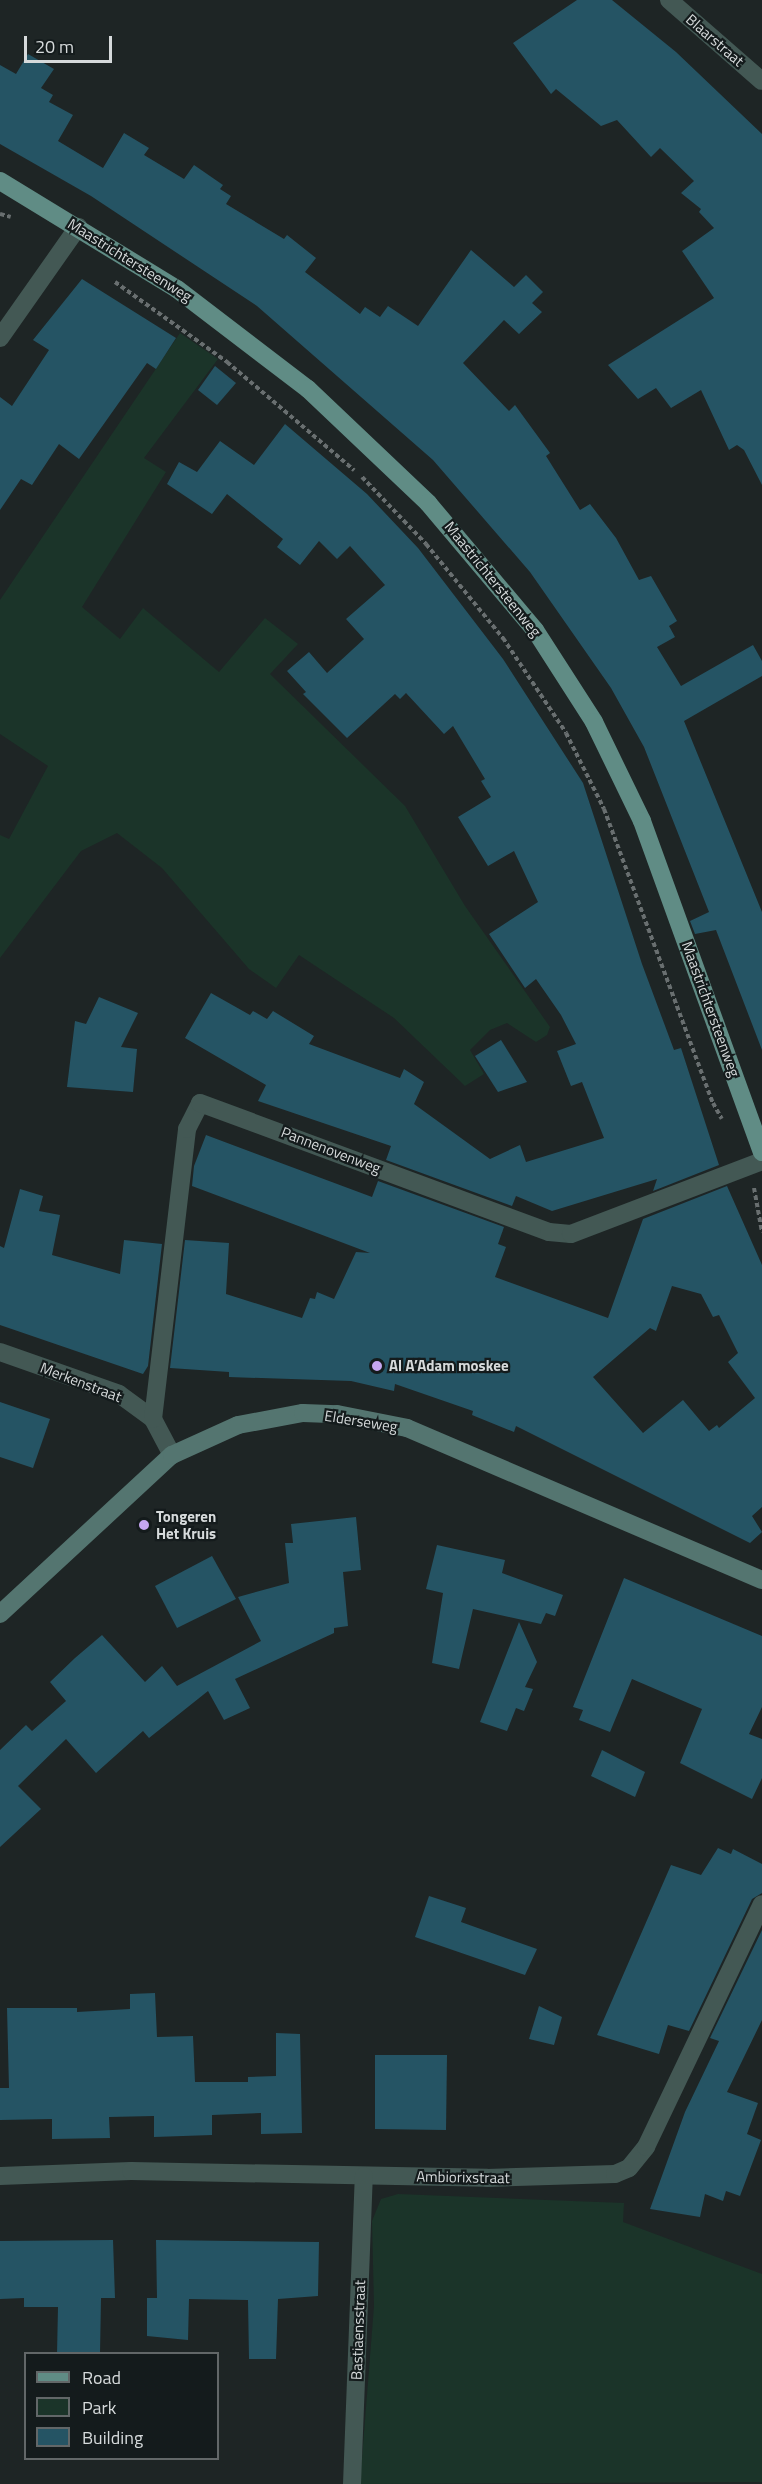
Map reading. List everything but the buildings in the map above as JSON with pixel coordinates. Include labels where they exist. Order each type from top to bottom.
[{"type":"main road","name":"Maastrichtersteenweg","points":[[0,181],[78,227],[222,321],[350,425],[436,511],[535,630],[594,722],[642,821],[762,1152]]},
{"type":"main road","name":"Elderseweg","points":[[0,1614],[172,1455],[238,1425],[270,1417],[303,1413],[372,1419],[442,1442],[762,1580]]},
{"type":"street","name":"Blaarstraat","points":[[669,0],[762,81]]},
{"type":"street","points":[[0,338],[78,227]]},
{"type":"street","name":"Pannenovenweg","points":[[153,1419],[187,1128],[200,1103],[549,1232],[571,1234],[754,1164]]},
{"type":"street","name":"Merkenstraat","points":[[0,1353],[119,1394],[153,1419],[172,1455]]},
{"type":"street","name":"Ambiorixstraat","points":[[0,2176],[131,2171],[364,2175],[581,2176],[615,2174],[629,2168],[646,2147],[762,1904]]},
{"type":"street","name":"Bastiaensstraat","points":[[352,2484],[364,2175]]},
{"type":"path","points":[[0,214],[20,220]]},
{"type":"path","points":[[111,278],[227,362],[321,439],[426,544],[503,638],[547,700],[604,809],[713,1103],[729,1126]]},
{"type":"path","points":[[754,1164],[762,1232]]},
{"type":"green space","points":[[180,333],[218,359],[144,458],[166,472],[82,607],[120,639],[143,608],[219,672],[265,618],[298,644],[270,674],[405,806],[465,906],[550,1027],[547,1035],[536,1042],[507,1023],[490,1030],[470,1050],[484,1074],[465,1086],[394,1018],[299,955],[276,988],[249,969],[162,868],[117,833],[81,851],[0,958],[0,835],[9,839],[48,766],[0,734],[0,600]]},
{"type":"green space","points":[[398,2194],[624,2203],[623,2222],[762,2274],[762,2482],[360,2484],[374,2306],[372,2221],[381,2199]]},
{"type":"place","name":"Al A’Adam moskee","points":[[377,1366]]},
{"type":"place","name":"Tongeren Het Kruis","points":[[144,1525]]}]
